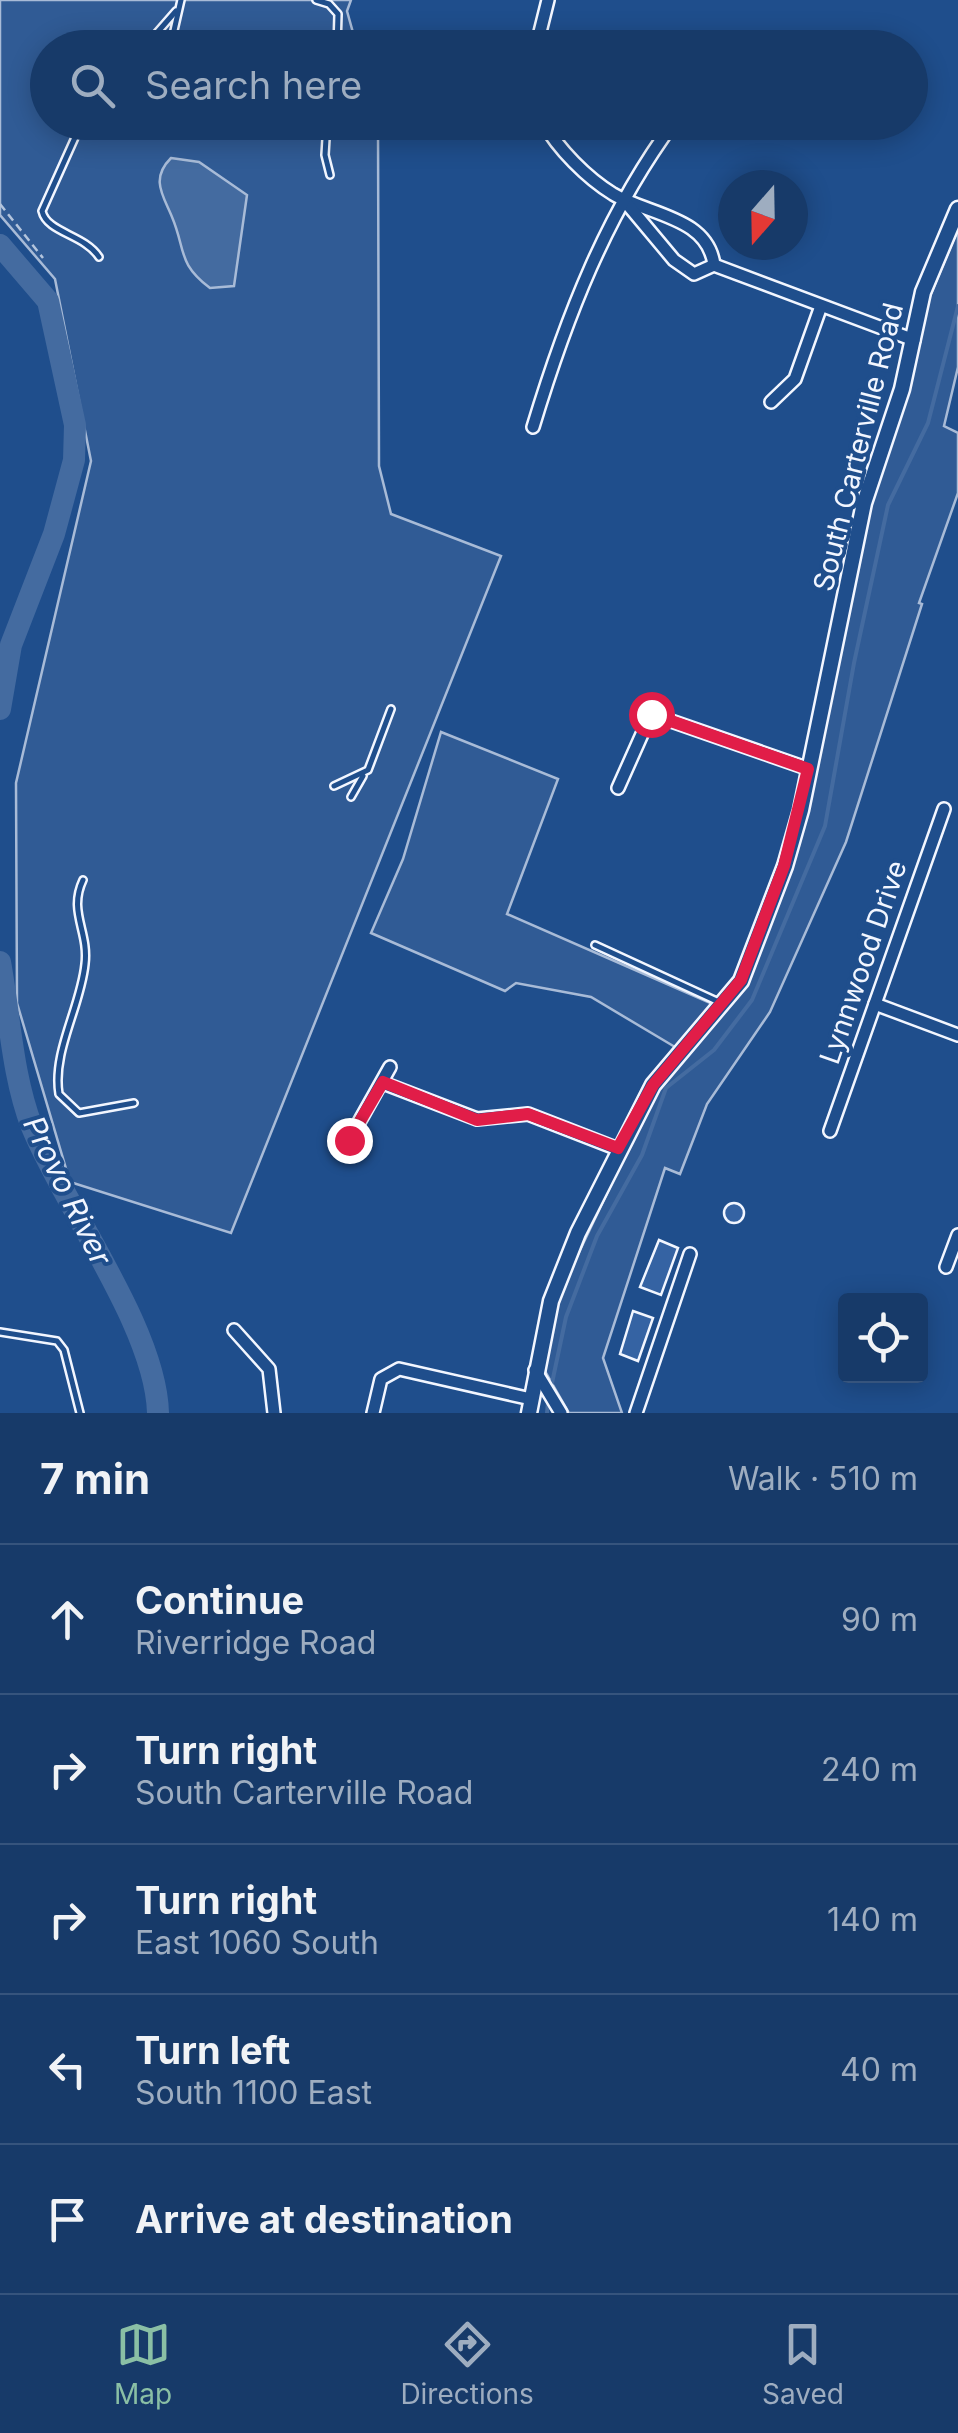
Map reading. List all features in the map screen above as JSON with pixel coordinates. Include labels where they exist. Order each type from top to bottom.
[{"type":"street","points":[[540,30],[548,0]]},
{"type":"street","points":[[557,140],[624,199],[674,260],[694,274],[714,266],[914,340]]},
{"type":"street","points":[[532,427],[586,274],[624,199],[662,140]]},
{"type":"street","points":[[624,199],[696,232],[711,246],[714,266]]},
{"type":"street","name":"South Carterville Road","points":[[530,1406],[534,1369],[551,1301],[618,1148],[653,1085],[724,1004],[750,961],[784,866],[864,503],[914,340],[923,292],[958,209]]},
{"type":"street","points":[[771,402],[795,379],[822,306]]},
{"type":"street","points":[[618,788],[651,714],[808,769]]},
{"type":"street","name":"Lynnwood Drive","points":[[830,1131],[944,809]]},
{"type":"street","points":[[875,1004],[958,1035]]},
{"type":"street","points":[[349,1140],[390,1067]]},
{"type":"street","points":[[383,1082],[477,1120],[528,1114],[618,1148]]},
{"type":"street","points":[[946,1268],[958,1234]]},
{"type":"street","points":[[636,1413],[690,1254]]},
{"type":"street","points":[[234,1330],[269,1369],[274,1413]]},
{"type":"street","points":[[373,1413],[379,1384],[387,1372],[398,1369],[530,1406]]},
{"type":"street","points":[[534,1369],[561,1413]]},
{"type":"lane","points":[[174,30],[181,0]]},
{"type":"lane","points":[[316,0],[335,8],[336,30]]},
{"type":"lane","points":[[159,30],[178,9]]},
{"type":"lane","points":[[74,140],[42,211],[44,220],[88,242],[98,257]]},
{"type":"lane","points":[[326,140],[330,175]]},
{"type":"lane","points":[[351,796],[392,709]]},
{"type":"lane","points":[[334,786],[363,776]]},
{"type":"lane","points":[[83,880],[75,914],[85,940],[86,960],[57,1074],[59,1094],[79,1114],[134,1103]]},
{"type":"lane","points":[[595,945],[724,1004]]},
{"type":"lane","points":[[0,1332],[46,1336],[61,1345],[80,1413]]},
{"type":"path","points":[[0,204],[43,258]]},
{"type":"shaded area","points":[[0,0],[351,0],[347,11],[352,30],[30,30],[30,140],[378,140],[379,466],[391,514],[501,556],[231,1233],[70,1182],[17,1003],[16,783],[91,461],[55,279],[0,215]]},
{"type":"shaded area","points":[[171,158],[199,162],[247,195],[234,286],[210,288],[187,263],[160,187],[161,173]]},
{"type":"shaded area","points":[[958,229],[958,367],[944,426],[958,433],[958,493],[919,603],[922,604],[846,842],[770,1012],[707,1104],[680,1174],[665,1168],[603,1358],[622,1413],[569,1413],[545,1371],[543,1356],[562,1288],[649,1105],[670,1072],[743,990],[769,929],[805,816],[871,498],[901,415],[928,301]]},
{"type":"shaded area","points":[[441,732],[558,779],[507,914],[715,1005],[675,1047],[591,997],[516,983],[505,991],[371,933],[403,859]]},
{"type":"building","points":[[730,1203],[738,1203],[744,1213],[738,1223],[730,1223],[724,1217],[724,1209]]},
{"type":"building","points":[[659,1240],[678,1248],[661,1295],[640,1287]]},
{"type":"building","points":[[633,1311],[653,1318],[638,1361],[620,1354]]},
{"type":"waterway","name":"Provo River","points":[[0,245],[48,301],[75,425],[74,460],[54,534],[11,645],[0,709]]},
{"type":"waterway","points":[[552,1383],[566,1317],[597,1236],[642,1155],[666,1088],[714,1050],[752,1000],[825,826],[888,505],[928,423],[958,306]]},
{"type":"waterway","name":"Provo River","points":[[0,962],[16,1066],[32,1127],[126,1307],[153,1380],[158,1413]]},
{"type":"waterway","points":[[547,1413],[548,1402]]},
{"type":"route","points":[[349,1140],[383,1082],[477,1120],[528,1114],[618,1148],[653,1085],[734,991],[750,961],[784,866],[801,810],[808,769],[651,714]]}]
